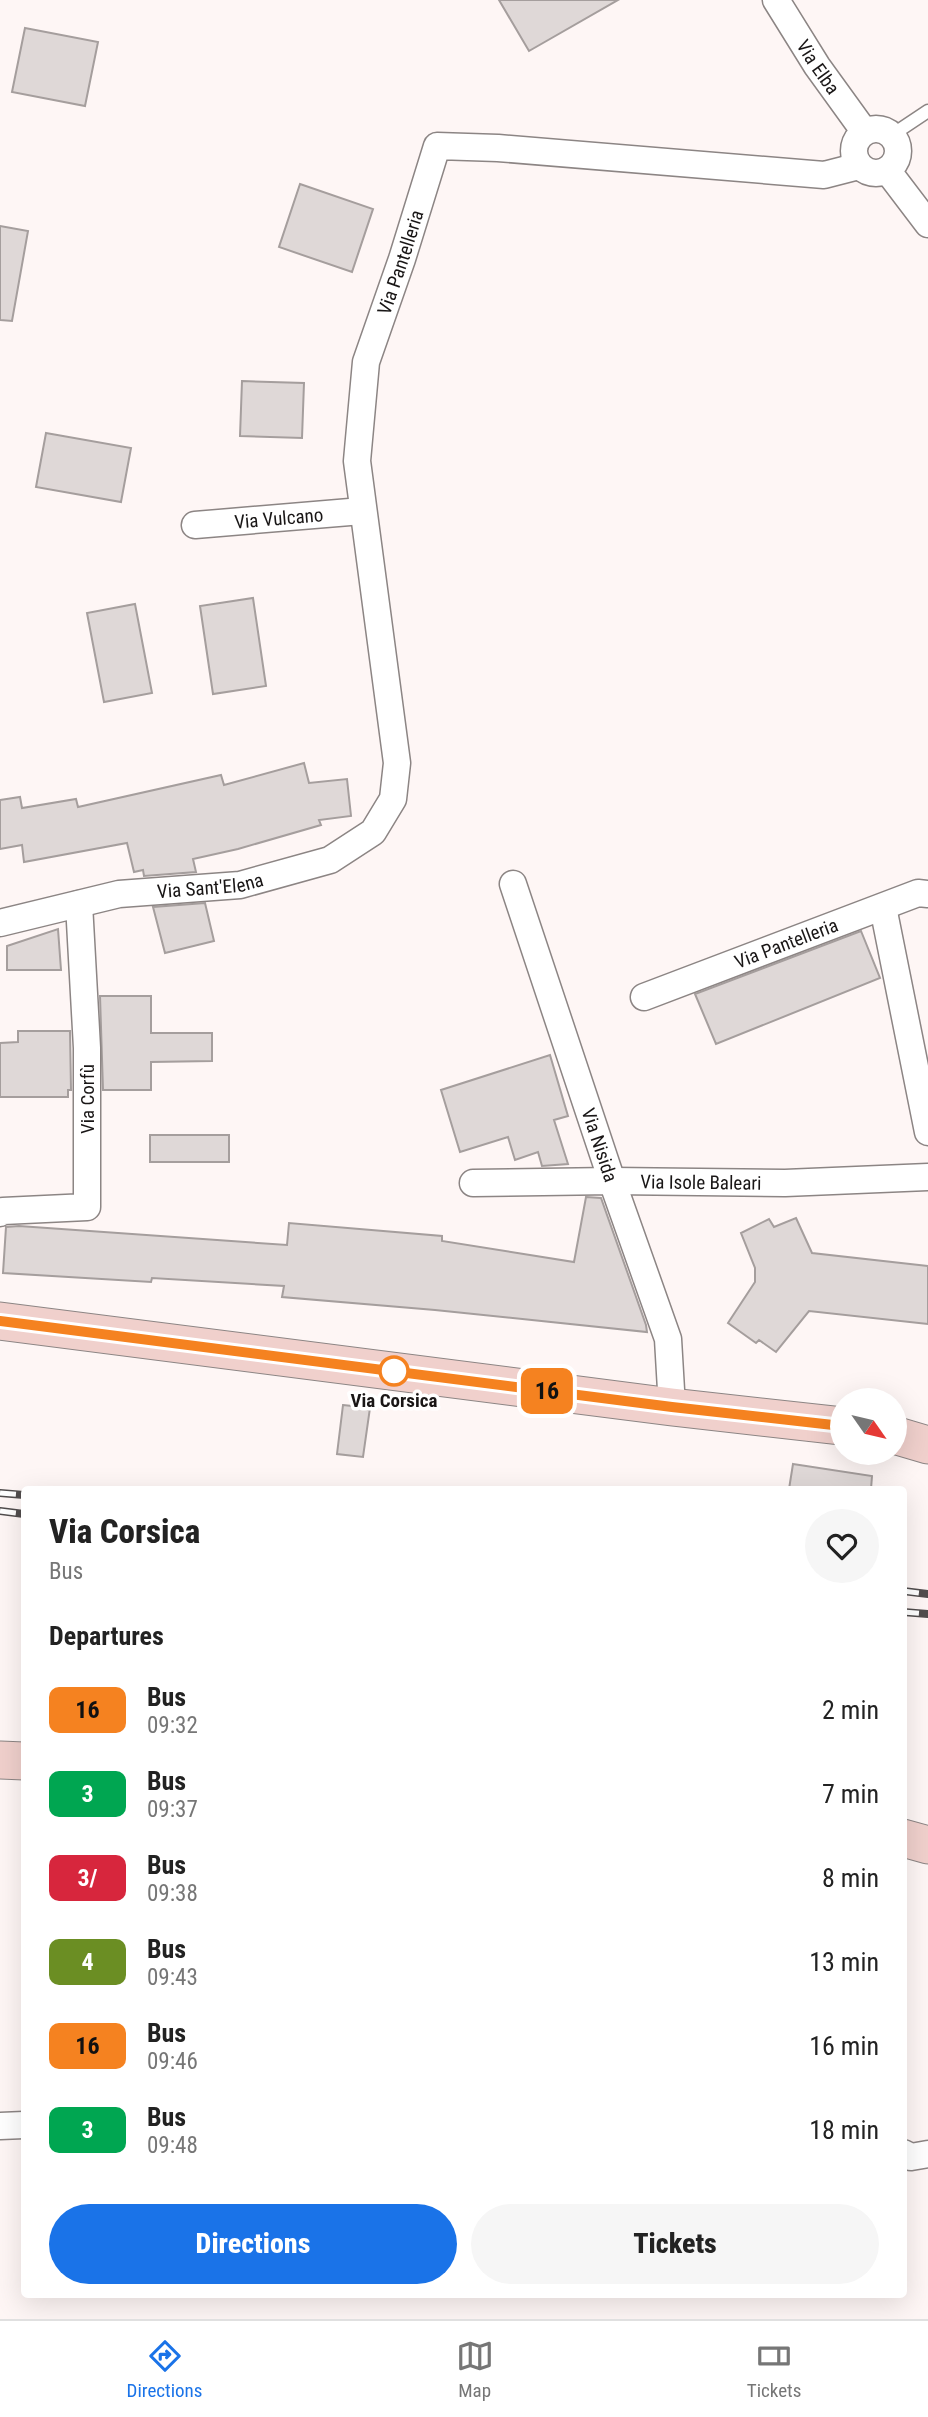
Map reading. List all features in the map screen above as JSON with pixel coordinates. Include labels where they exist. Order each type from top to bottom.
[{"type":"main road","points":[[0,1321],[830,1425]]},
{"type":"main road","points":[[907,1429],[928,1428]]},
{"type":"main road","points":[[907,1439],[928,1445]]},
{"type":"main road","points":[[0,1759],[21,1760]]},
{"type":"main road","points":[[907,1840],[928,1844]]},
{"type":"street","name":"Via Elba","points":[[776,0],[817,66],[864,131]]},
{"type":"street","points":[[874,128],[892,135],[897,144],[895,163],[878,173],[868,172],[859,166],[854,158],[854,148],[857,138],[864,131],[874,128]]},
{"type":"street","name":"Via Pantelleria","points":[[394,799],[397,763],[357,461],[366,362],[437,146],[498,148],[824,175],[859,166]]},
{"type":"street","points":[[887,170],[928,224]]},
{"type":"street","name":"Via Vulcano","points":[[195,525],[362,511]]},
{"type":"street","name":"Via Sant'Elena","points":[[0,923],[119,894],[240,884],[330,860],[373,832],[394,799]]},
{"type":"street","name":"Via Nisida","points":[[513,884],[668,1339],[672,1407]]},
{"type":"street","name":"Via Pantelleria","points":[[644,997],[918,893],[928,894]]},
{"type":"street","name":"Via Corfù","points":[[0,1213],[87,1207],[87,1048],[79,904]]},
{"type":"street","points":[[884,907],[928,1132]]},
{"type":"street","name":"Via Isole Baleari","points":[[473,1183],[785,1183],[928,1177]]},
{"type":"street","points":[[0,2126],[21,2124]]},
{"type":"street","points":[[907,2155],[911,2157],[928,2154]]},
{"type":"lane","points":[[892,135],[928,111]]},
{"type":"building","points":[[499,0],[618,0],[529,51]]},
{"type":"building","points":[[25,28],[98,42],[85,106],[12,92]]},
{"type":"building","points":[[300,184],[373,209],[352,272],[279,247]]},
{"type":"building","points":[[0,226],[28,231],[12,321],[0,320]]},
{"type":"building","points":[[242,381],[304,383],[302,438],[240,436]]},
{"type":"building","points":[[46,433],[131,448],[121,502],[36,487]]},
{"type":"building","points":[[253,598],[266,686],[213,694],[200,606]]},
{"type":"building","points":[[135,604],[152,693],[104,702],[87,613]]},
{"type":"building","points":[[304,763],[309,783],[347,779],[351,816],[319,820],[321,825],[193,859],[196,872],[144,876],[143,870],[134,872],[127,843],[24,862],[22,845],[0,849],[0,800],[20,797],[22,808],[76,799],[78,807],[221,775],[224,785]]},
{"type":"building","points":[[205,903],[214,941],[165,953],[153,907]]},
{"type":"building","points":[[58,929],[61,970],[7,970],[7,946]]},
{"type":"building","points":[[861,931],[880,978],[716,1044],[695,994]]},
{"type":"building","points":[[100,996],[151,996],[151,1033],[212,1033],[212,1061],[151,1062],[151,1090],[103,1090]]},
{"type":"building","points":[[18,1031],[70,1031],[71,1090],[68,1090],[68,1097],[0,1097],[0,1043],[18,1042]]},
{"type":"building","points":[[550,1055],[568,1116],[554,1120],[568,1164],[542,1166],[538,1152],[515,1160],[508,1137],[460,1152],[441,1090]]},
{"type":"building","points":[[150,1135],[229,1135],[229,1162],[150,1162]]},
{"type":"building","points":[[586,1197],[601,1198],[647,1332],[282,1297],[284,1286],[152,1278],[151,1282],[3,1273],[6,1227],[19,1226],[287,1245],[289,1223],[442,1236],[442,1241],[574,1262]]},
{"type":"building","points":[[796,1218],[812,1253],[928,1266],[928,1324],[809,1311],[776,1352],[759,1340],[756,1343],[728,1323],[755,1282],[755,1268],[741,1233],[769,1219],[774,1227]]},
{"type":"building","points":[[343,1405],[370,1408],[363,1457],[337,1454]]},
{"type":"building","points":[[793,1464],[872,1476],[871,1486],[789,1486]]},
{"type":"railway","points":[[0,1493],[21,1495]]},
{"type":"railway","points":[[0,1511],[21,1514]]},
{"type":"railway","points":[[907,1591],[928,1594]]},
{"type":"railway","points":[[907,1612],[928,1614]]},
{"type":"bus line","name":"16","points":[[0,1321],[830,1425]]},
{"type":"place","name":"Via Corsica","points":[[394,1371]]}]
